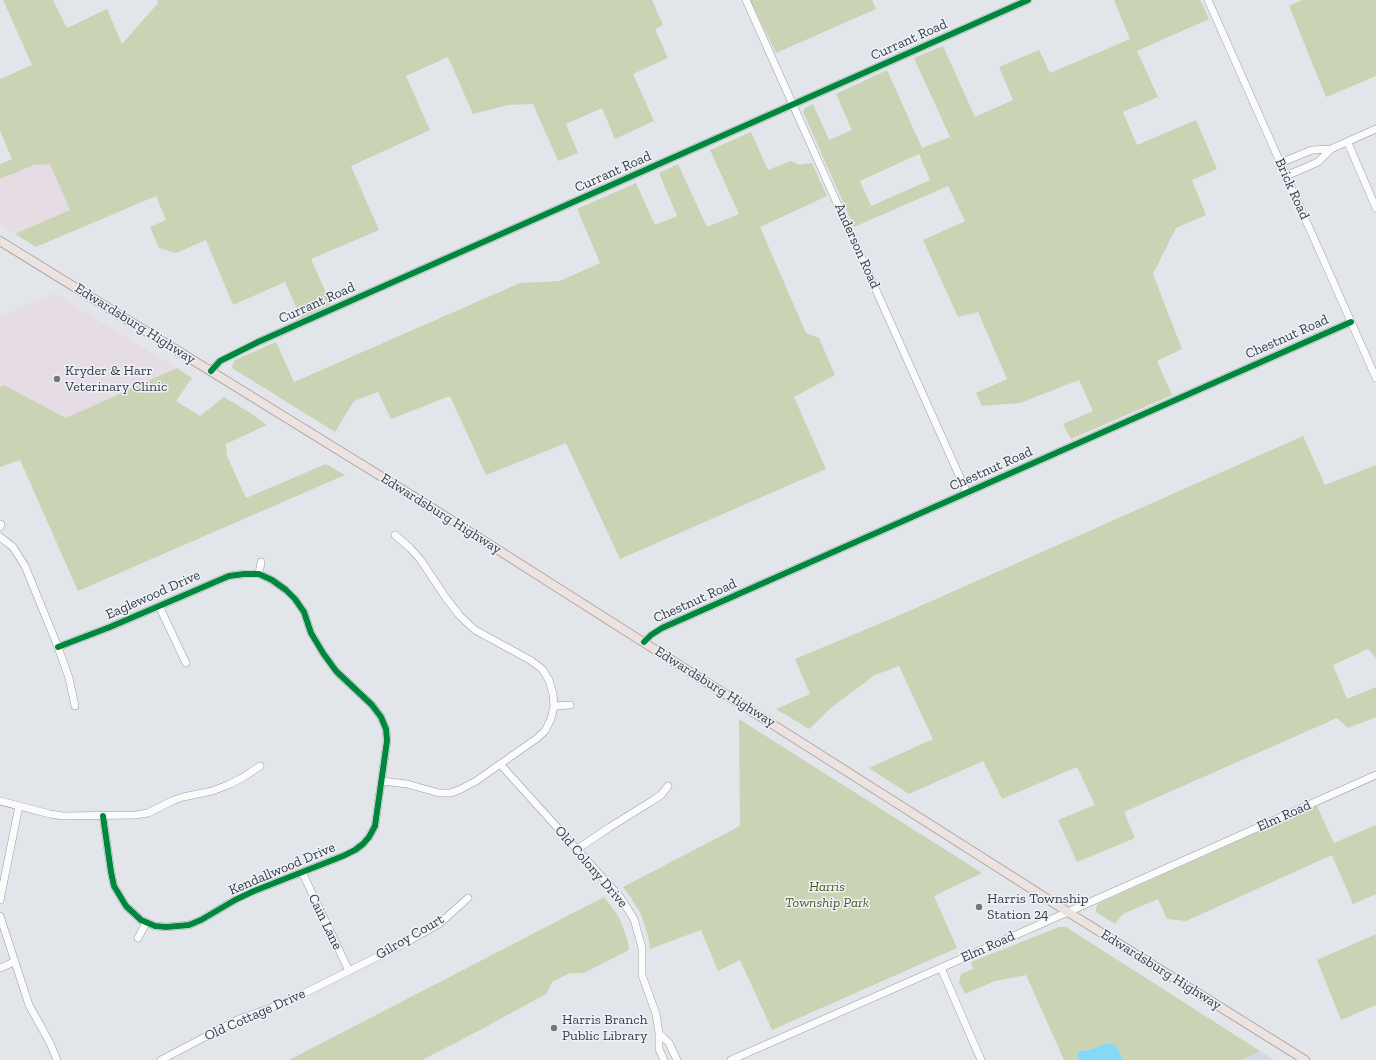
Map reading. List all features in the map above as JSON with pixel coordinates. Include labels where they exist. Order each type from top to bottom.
[{"type":"main road","name":"Edwardsburg Highway","points":[[0,241],[212,371],[644,642],[1068,912],[1305,1060]]},
{"type":"street","name":"Anderson Road","points":[[746,0],[967,492]]},
{"type":"street","name":"Currant Road","points":[[212,371],[220,360],[258,342],[1028,0]]},
{"type":"street","name":"Brick Road","points":[[1208,0],[1351,322],[1374,368],[1376,378]]},
{"type":"street","points":[[1286,176],[1318,162],[1331,150],[1376,129]]},
{"type":"street","points":[[1348,143],[1376,208]]},
{"type":"street","points":[[1280,163],[1312,150],[1331,150]]},
{"type":"street","name":"Chestnut Road","points":[[644,642],[651,634],[662,628],[1351,322]]},
{"type":"street","points":[[382,780],[406,784],[439,793],[451,793],[461,789],[476,781],[536,739],[545,730],[551,719],[554,706],[553,694],[549,680],[542,670],[530,660],[475,630],[460,616],[446,598],[420,559],[410,548],[394,535]]},
{"type":"street","points":[[0,537],[13,547],[19,554],[25,566],[58,647],[69,678],[75,706]]},
{"type":"street","points":[[259,574],[261,562]]},
{"type":"street","name":"Eaglewood Drive","points":[[58,647],[110,627],[229,576],[259,574]]},
{"type":"street","name":"Kendallwood Drive","points":[[103,816],[114,886],[126,906],[133,914],[146,923],[166,927],[189,925],[201,920],[235,900],[254,891],[343,856],[355,850],[369,837],[375,826],[387,741],[386,728],[372,706],[336,670],[323,653],[312,633],[304,612],[295,599],[286,590],[272,580],[259,574]]},
{"type":"street","points":[[159,606],[186,664]]},
{"type":"street","points":[[554,706],[570,705]]},
{"type":"street","name":"Old Colony Drive","points":[[500,764],[620,897],[634,919],[642,948],[642,975],[656,1014],[659,1033],[659,1049],[664,1060]]},
{"type":"street","points":[[0,801],[63,816],[135,815],[148,813],[174,800],[212,791],[228,785],[260,766]]},
{"type":"street","name":"Elm Road","points":[[731,1060],[1376,775]]},
{"type":"street","points":[[576,850],[661,795],[668,786]]},
{"type":"street","points":[[0,900],[3,868],[19,806]]},
{"type":"street","name":"Cain Lane","points":[[302,872],[349,971]]},
{"type":"street","name":"Gilroy Court","points":[[349,971],[439,924],[468,898]]},
{"type":"street","points":[[0,916],[29,1005],[50,1043],[57,1060]]},
{"type":"street","points":[[138,938],[146,923]]},
{"type":"street","points":[[0,968],[14,962]]},
{"type":"street","points":[[941,968],[981,1060]]},
{"type":"street","name":"Old Cottage Drive","points":[[161,1060],[239,1019],[295,998],[349,971]]},
{"type":"street","points":[[659,1033],[670,1043],[677,1060]]},
{"type":"shaded area","points":[[50,164],[70,211],[15,234],[0,225],[0,179],[34,165]]},
{"type":"shaded area","points":[[54,293],[177,368],[66,418],[5,385],[0,387],[0,317]]},
{"type":"shaded area","points":[[1260,1051],[1275,1060],[1242,1060]]},
{"type":"green space","points":[[3,0],[53,0],[67,28],[107,9],[122,44],[158,3],[157,0],[652,0],[663,25],[655,29],[668,58],[633,74],[654,121],[615,139],[602,108],[566,124],[578,153],[558,161],[533,104],[508,105],[473,114],[448,57],[406,76],[430,130],[351,166],[379,230],[311,259],[331,304],[301,318],[285,282],[233,305],[206,240],[176,253],[159,248],[150,227],[166,220],[156,196],[36,247],[15,234],[70,210],[50,164],[34,165],[0,179],[0,164],[12,159],[0,131],[0,79],[32,65]]},
{"type":"green space","points":[[750,0],[872,0],[876,9],[776,53]]},
{"type":"green space","points":[[1114,0],[1200,0],[1209,19],[1137,51],[1158,97],[1123,112],[1137,145],[1196,120],[1217,169],[1192,180],[1206,215],[1176,228],[1153,274],[1182,349],[1157,361],[1172,395],[1071,439],[1063,424],[1093,411],[1079,380],[1020,403],[982,406],[976,393],[1007,379],[978,312],[958,317],[923,240],[965,221],[948,186],[854,227],[803,112],[805,108],[813,104],[829,140],[852,130],[836,94],[887,70],[922,148],[950,137],[914,58],[943,46],[975,117],[1013,100],[999,67],[1039,50],[1050,73],[1130,39]],"holes":[[[919,154],[930,180],[871,206],[860,181]]]},
{"type":"green space","points":[[1302,0],[1376,0],[1376,76],[1326,97],[1289,6]]},
{"type":"green space","points":[[751,132],[768,170],[791,161],[799,165],[812,163],[827,196],[760,227],[806,333],[819,338],[835,375],[794,397],[826,469],[620,559],[566,443],[486,475],[450,396],[391,419],[378,392],[354,401],[335,432],[232,368],[235,360],[276,342],[294,382],[520,283],[560,281],[600,263],[577,209],[636,183],[655,225],[677,216],[659,173],[678,164],[707,227],[739,214],[710,150]]},
{"type":"green space","points":[[177,368],[192,378],[176,401],[200,416],[224,397],[267,425],[226,444],[227,456],[246,498],[326,464],[345,475],[78,591],[20,460],[0,467],[0,387],[4,385],[66,418]]},
{"type":"green space","points":[[1303,436],[1325,485],[1376,465],[1376,658],[1368,649],[1333,665],[1347,699],[1376,687],[1376,717],[1348,728],[1337,718],[1124,812],[1135,838],[1077,862],[1058,820],[1095,805],[1077,767],[1002,799],[983,761],[909,794],[869,768],[933,739],[899,666],[875,675],[832,707],[809,729],[776,709],[810,694],[795,659],[900,615]]},
{"type":"green space","name":"Harris Township Park","points":[[739,719],[982,873],[934,896],[957,948],[772,1030],[740,960],[718,971],[701,930],[650,949],[648,936],[641,914],[623,887],[740,826]]},
{"type":"green space","points":[[1317,806],[1334,843],[1376,825],[1376,894],[1353,904],[1332,855],[1186,921],[1167,919],[1158,899],[1123,914],[1115,924],[1096,912],[1098,904],[1104,901]]},
{"type":"green space","points":[[604,897],[621,922],[628,942],[629,950],[584,973],[570,973],[552,982],[546,994],[465,1038],[422,1060],[289,1060]]},
{"type":"green space","points":[[1059,927],[1066,927],[1260,1051],[1242,1060],[1123,1060],[1117,1047],[1105,1044],[1090,1050],[1079,1051],[1077,1053],[1079,1060],[1064,1060],[1026,975],[995,981],[965,994],[959,982],[961,974],[973,969],[971,962]]},
{"type":"green space","points":[[1376,934],[1376,1005],[1341,1020],[1317,960]]},
{"type":"water","points":[[1112,1043],[1117,1047],[1123,1060],[1079,1060],[1077,1053],[1079,1051],[1090,1050]]},
{"type":"cycle path","points":[[211,371],[220,361],[258,342],[1028,0]]},
{"type":"cycle path","points":[[644,642],[651,635],[662,628],[1351,322]]},
{"type":"cycle path","points":[[58,647],[110,627],[229,576],[259,574],[272,580],[286,590],[295,599],[304,612],[311,633],[323,653],[336,671],[372,705],[381,717],[386,729],[387,741],[375,826],[363,844],[343,856],[254,891],[189,925],[166,927],[155,926],[141,920],[126,906],[114,886],[103,816]]},
{"type":"place","name":"Kryder & Harr Veterinary Clinic","points":[[57,379]]},
{"type":"place","name":"Harris Township Station 24","points":[[979,907]]},
{"type":"place","name":"Harris Branch Public Library","points":[[554,1028]]}]
